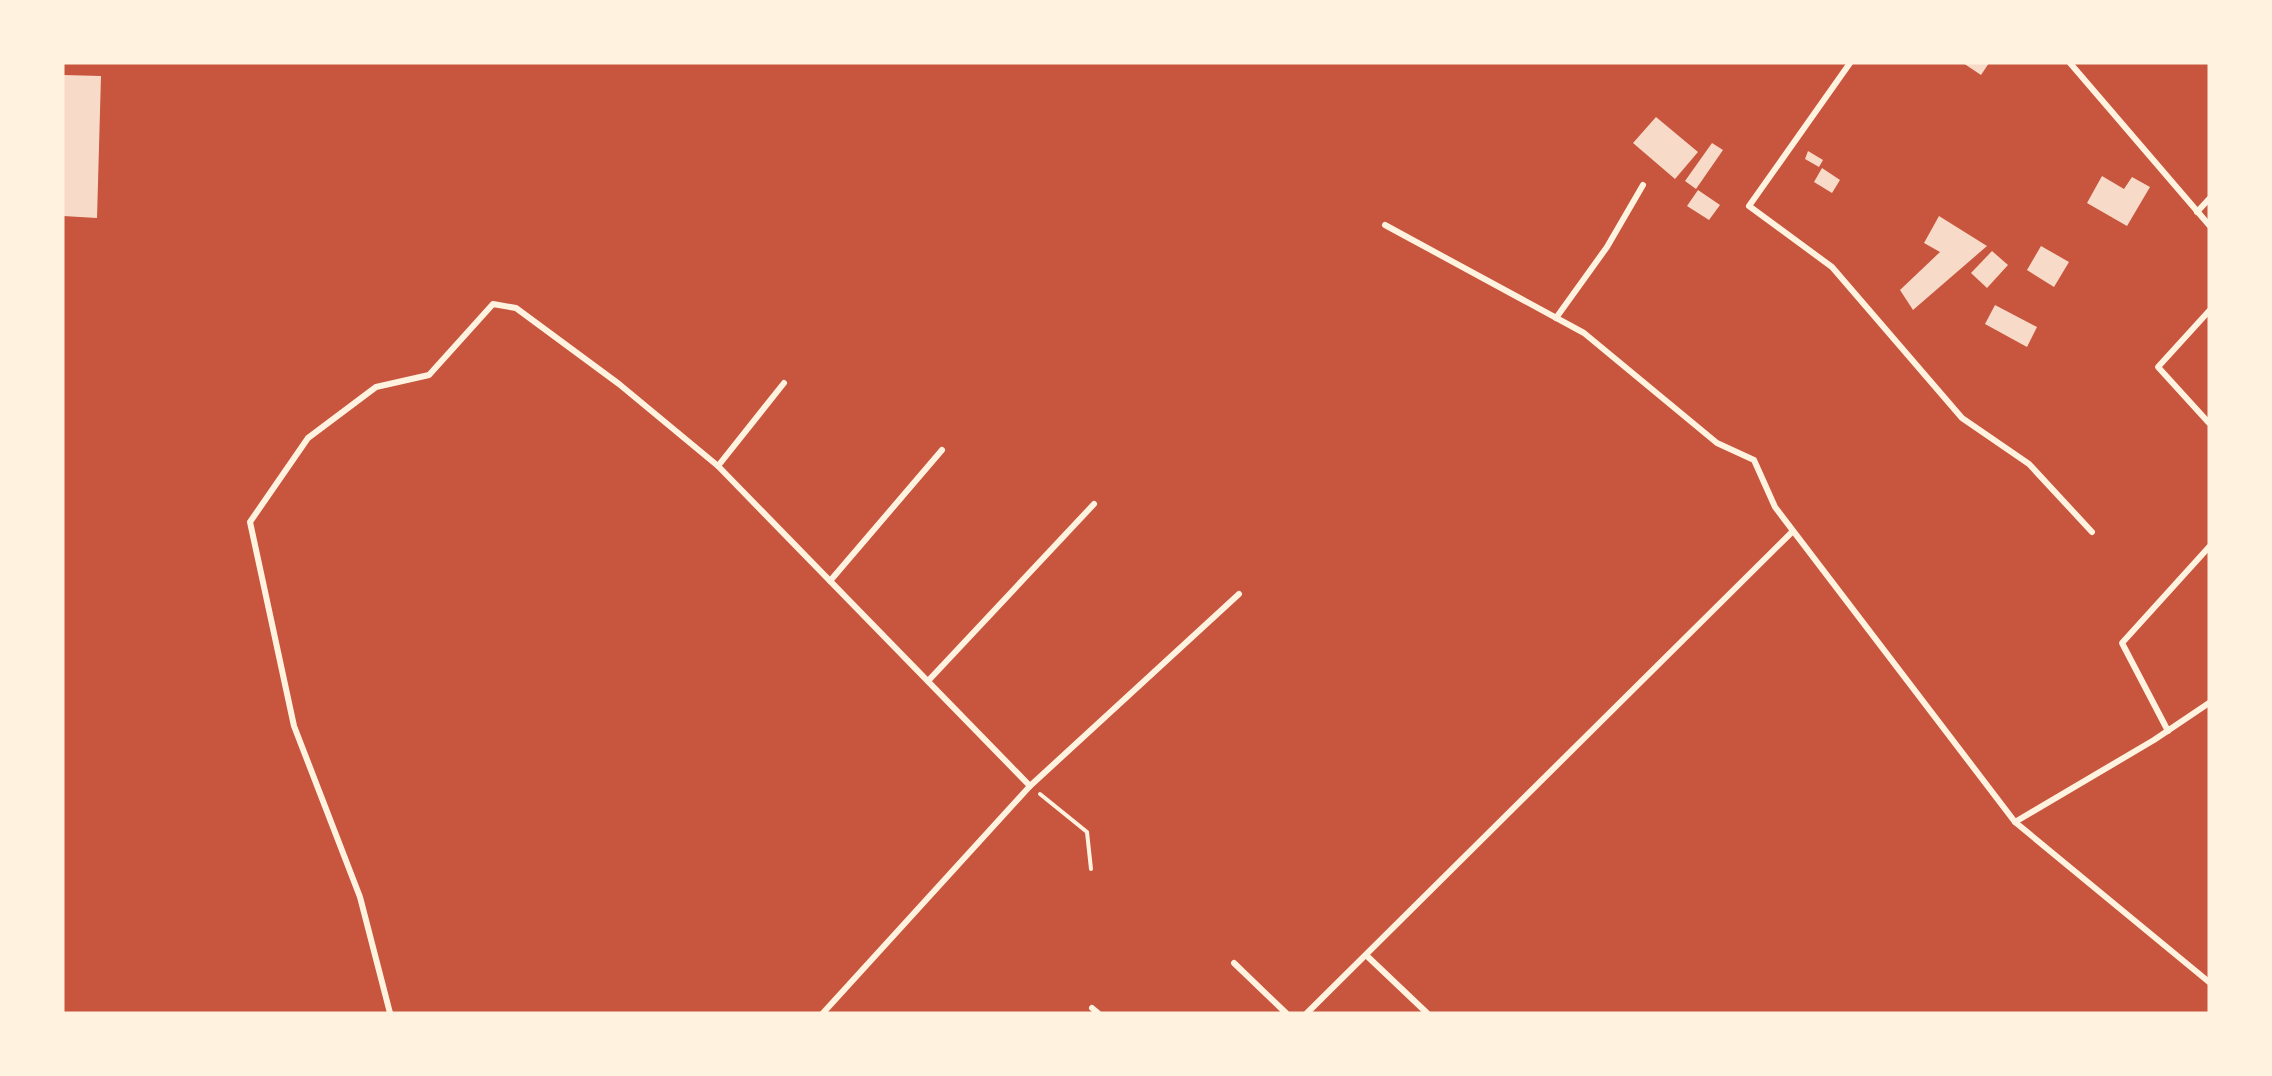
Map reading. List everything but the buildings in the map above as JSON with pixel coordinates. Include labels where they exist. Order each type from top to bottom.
[{"type":"street","points":[[1850,63],[1749,206],[1832,267],[1962,418],[2029,464],[2092,532]]},
{"type":"street","points":[[2070,63],[2209,225]]},
{"type":"street","points":[[1556,318],[1607,247],[1643,185]]},
{"type":"street","points":[[2197,212],[2209,200]]},
{"type":"street","points":[[1385,225],[1584,333],[1717,443],[1754,460],[1775,507],[2014,822],[2209,982]]},
{"type":"street","points":[[390,1013],[360,897],[294,726],[250,522],[308,438],[376,387],[429,375],[494,303],[516,308],[619,384],[718,466],[1030,786]]},
{"type":"street","points":[[2209,311],[2158,367],[2209,423]]},
{"type":"street","points":[[718,466],[784,383]]},
{"type":"street","points":[[830,581],[942,450]]},
{"type":"street","points":[[928,681],[1094,504]]},
{"type":"street","points":[[1307,1013],[1794,531]]},
{"type":"street","points":[[2168,731],[2122,643],[2209,547]]},
{"type":"street","points":[[823,1013],[1030,786],[1239,594]]},
{"type":"street","points":[[2014,822],[2168,731],[2209,703]]},
{"type":"street","points":[[1366,955],[1427,1013]]},
{"type":"street","points":[[1234,963],[1286,1013]]},
{"type":"path","points":[[1030,786],[1087,832],[1091,869]]}]
